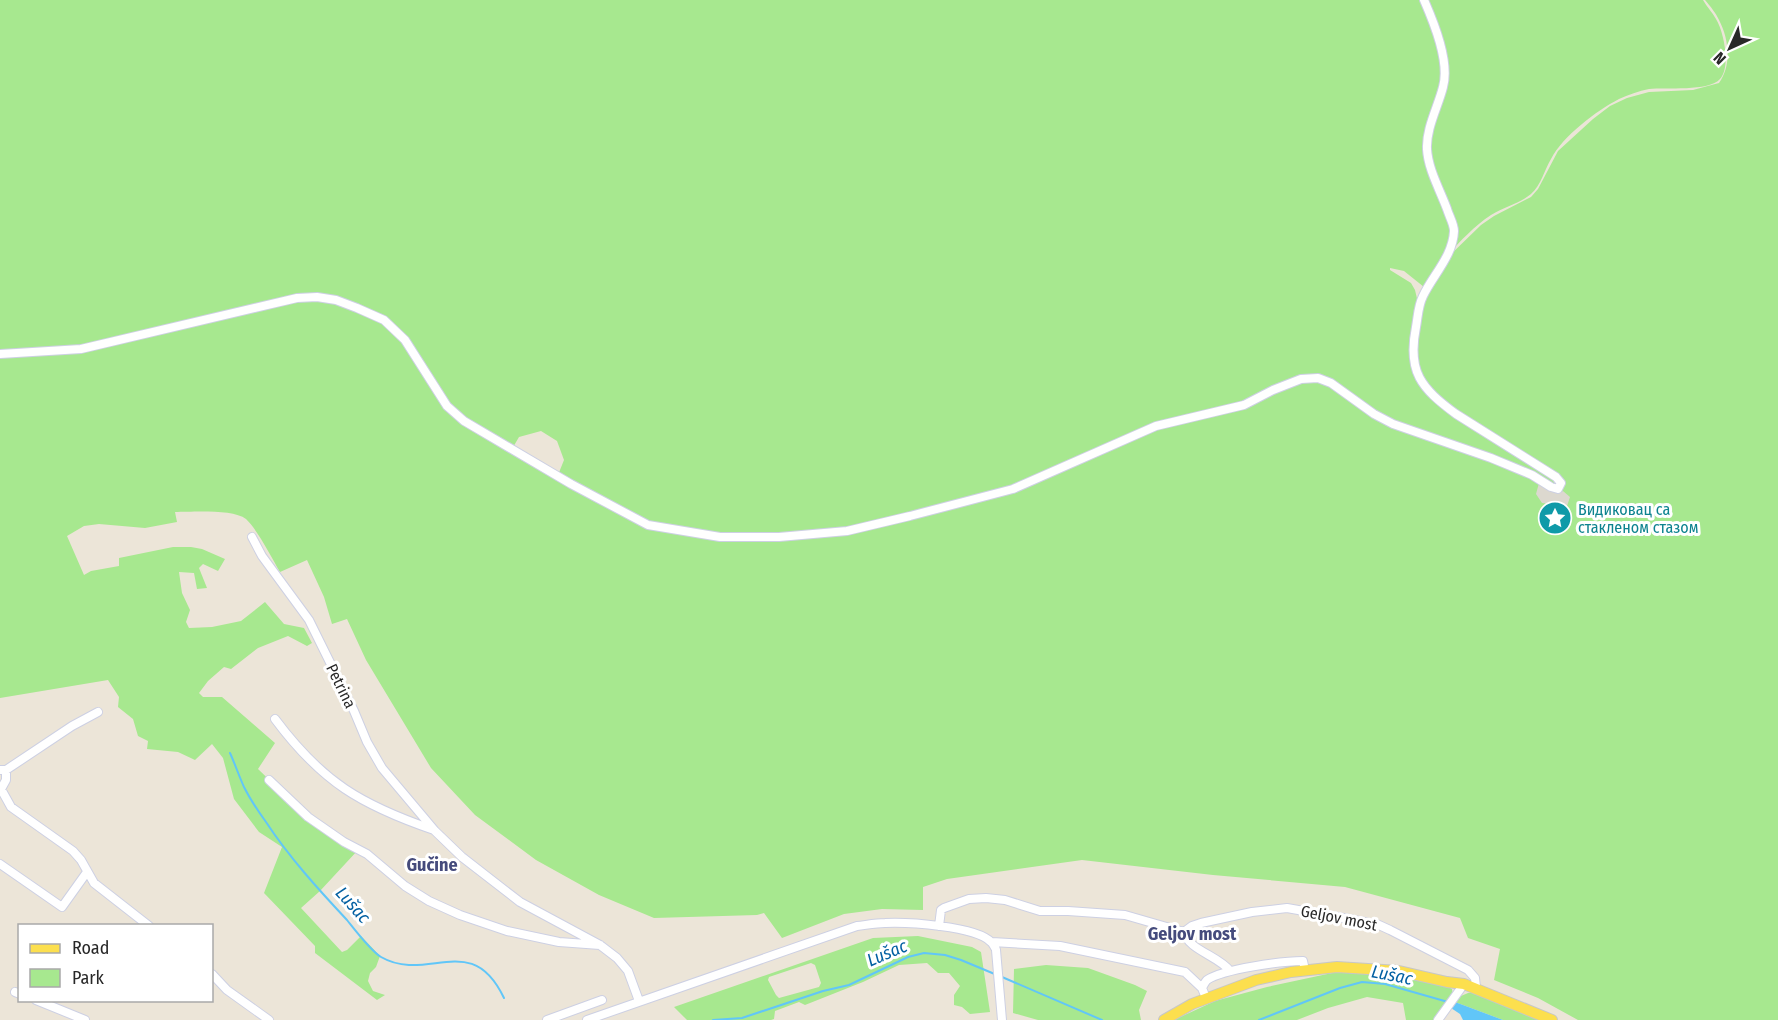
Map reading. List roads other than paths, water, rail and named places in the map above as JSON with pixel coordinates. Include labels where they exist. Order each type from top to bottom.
[{"type":"main road","points":[[1164,1020],[1191,1004],[1204,993],[1267,976],[1305,970],[1377,968],[1470,986],[1552,1020]]},
{"type":"street","points":[[0,354],[81,349],[297,298],[317,297],[336,300],[384,320],[405,340],[447,406],[464,421],[492,439],[648,525],[720,537],[779,537],[847,531],[1013,489],[1155,426],[1244,405],[1273,390],[1301,380],[1318,378],[1331,383],[1374,414],[1393,424],[1501,462],[1557,489],[1561,483],[1556,477],[1440,402],[1416,373],[1413,364],[1413,339],[1419,307],[1423,295],[1445,259],[1454,231],[1433,174],[1427,150],[1428,136],[1445,74],[1437,37],[1424,0]]},
{"type":"street","name":"Petrina","points":[[252,537],[262,556],[309,620],[367,742],[382,768],[435,831],[462,857],[520,902],[600,945],[617,958],[628,971],[639,1001]]},
{"type":"street","points":[[98,712],[3,770],[6,780],[1,789],[11,807],[73,851],[94,883],[146,924]]},
{"type":"street","name":"Petrina","points":[[275,719],[313,764],[335,783],[386,813],[435,831]]},
{"type":"street","points":[[269,780],[308,817],[344,842],[367,854],[405,886],[429,901],[460,915],[507,931],[559,942],[600,945]]},
{"type":"street","points":[[0,864],[62,907],[87,872]]},
{"type":"street","points":[[939,926],[941,910],[969,899],[1005,900],[1040,911],[1125,915],[1184,932],[1190,942],[1225,964],[1230,971]]},
{"type":"street","name":"Geljov most","points":[[1184,932],[1201,923],[1267,909],[1287,908],[1337,916],[1379,925],[1426,947],[1468,970],[1475,978],[1470,986]]},
{"type":"street","points":[[587,1020],[857,926],[884,922],[939,926],[982,936],[992,942],[1060,946],[1185,972],[1204,993]]},
{"type":"street","points":[[992,942],[996,950],[1002,1020]]},
{"type":"street","points":[[1204,993],[1206,980],[1230,971],[1284,961],[1303,961],[1305,970]]},
{"type":"street","points":[[213,975],[227,990],[269,1020]]},
{"type":"street","points":[[1438,1020],[1455,998],[1470,986]]},
{"type":"street","points":[[548,1020],[602,1000]]},
{"type":"street","points":[[41,1002],[85,1020]]},
{"type":"water","points":[[1455,1002],[1503,1020],[1463,1020],[1460,1014],[1451,1008]]},
{"type":"waterway","name":"Lušac","points":[[230,753],[246,791],[284,848],[377,954],[398,964],[463,962],[477,966],[491,978],[504,998]]},
{"type":"waterway","name":"Lušac","points":[[713,1020],[742,1018],[823,991],[849,985],[908,957],[924,953],[945,955],[997,975]]},
{"type":"waterway","name":"Lušac","points":[[1002,977],[1102,1020]]},
{"type":"waterway","name":"Lušac","points":[[1259,1020],[1340,988],[1362,982],[1385,984],[1448,1002]]},
{"type":"place","name":"Видиковац са стакленом стазом","points":[[1555,518]]},
{"type":"district","name":"Gučine","points":[[432,865]]},
{"type":"district","name":"Geljov most","points":[[1192,934]]}]
